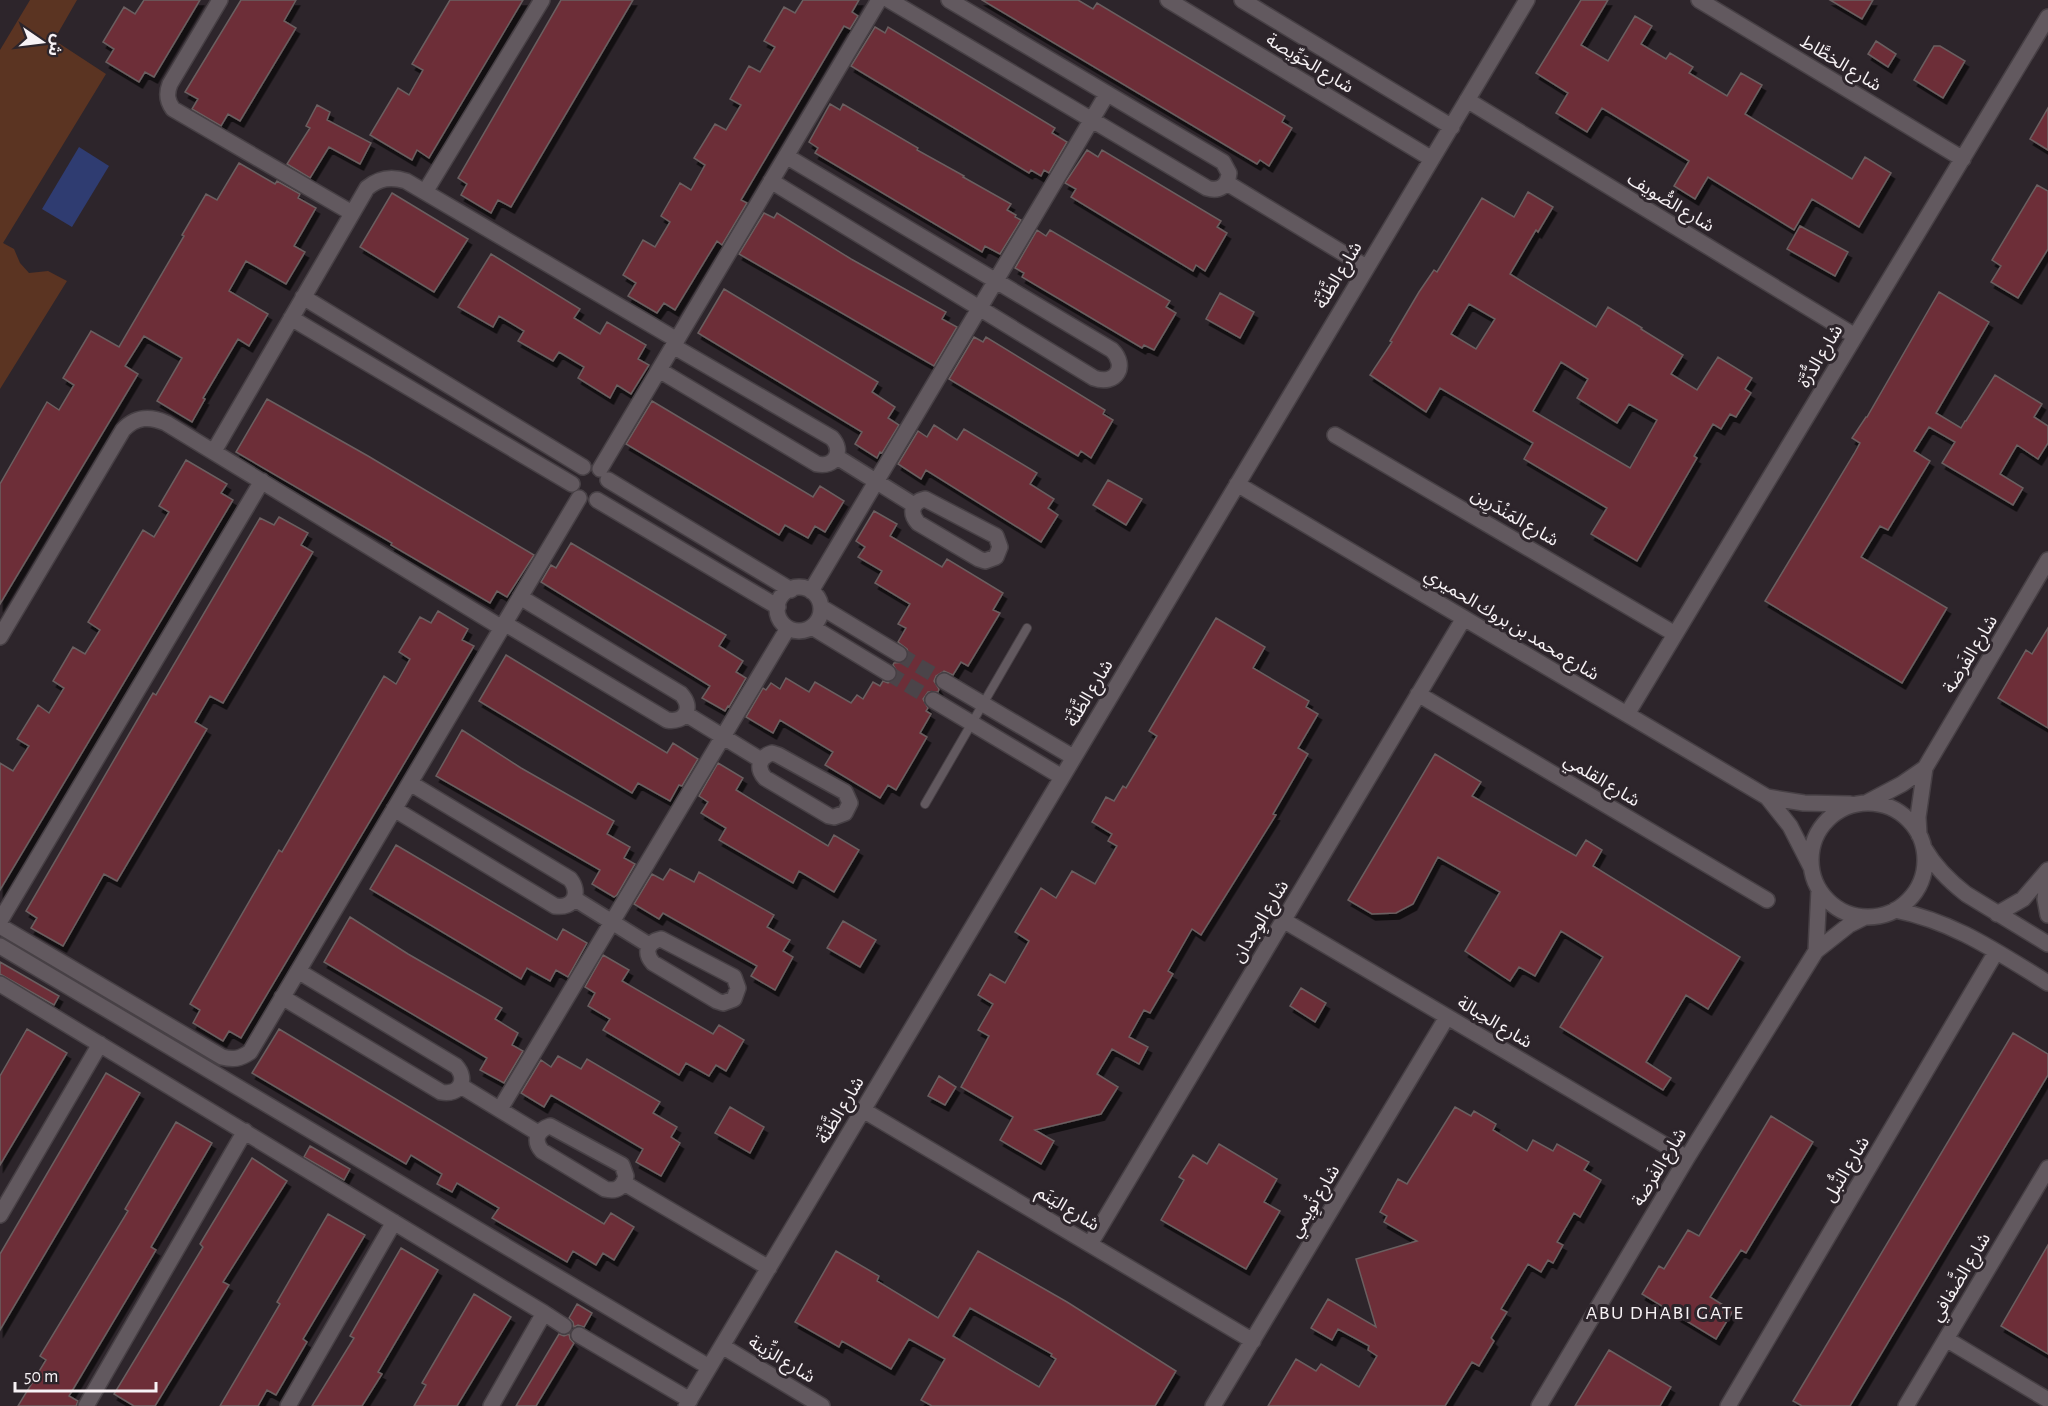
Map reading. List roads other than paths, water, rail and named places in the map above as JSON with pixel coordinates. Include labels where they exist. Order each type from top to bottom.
[{"type":"street","points":[[220,0],[170,84],[167,97],[169,103],[173,109],[352,213]]},
{"type":"street","points":[[425,192],[542,0]]},
{"type":"street","points":[[597,500],[606,492],[604,474],[659,370],[879,0]]},
{"type":"street","points":[[889,0],[1207,188],[1220,189],[1227,183],[1229,173],[1223,162],[949,0]]},
{"type":"street","name":"شارع الحَوِّيصة","points":[[1168,0],[1432,159]]},
{"type":"street","name":"شارع الحَوِّيصة","points":[[1242,0],[1452,126]]},
{"type":"street","name":"شارع الظَّنَّة","points":[[688,1403],[1527,0]]},
{"type":"street","name":"شارع الخطَّاط","points":[[1698,0],[1963,159]]},
{"type":"street","name":"شارع الدُّرَّة","points":[[1627,714],[2048,17]]},
{"type":"street","points":[[811,591],[1107,94]]},
{"type":"street","name":"شارع الصُّويف","points":[[1467,100],[1855,336]]},
{"type":"street","points":[[771,182],[1094,378],[1101,381],[1115,376],[1120,362],[1112,350],[786,156]]},
{"type":"street","points":[[214,451],[367,188],[381,179],[398,178],[425,192],[832,438],[837,443],[837,458],[832,463],[817,464],[659,370]]},
{"type":"street","points":[[1227,183],[1366,267]]},
{"type":"street","points":[[303,297],[583,467]]},
{"type":"street","points":[[291,318],[572,484]]},
{"type":"street","points":[[325,338],[337,318]]},
{"type":"street","points":[[0,637],[128,425],[142,418],[158,420],[214,451],[666,720],[674,722],[686,714],[688,707],[686,699],[681,694],[520,597]]},
{"type":"street","name":"شارع المَنْدَرِين","points":[[1335,435],[1676,634]]},
{"type":"street","points":[[837,458],[914,505]]},
{"type":"street","points":[[778,607],[597,500],[585,501],[579,498],[572,484],[573,477],[577,471],[589,465],[790,590]]},
{"type":"street","points":[[0,921],[262,481]]},
{"type":"street","name":"شارع محمد بن بروك الحميري","points":[[1237,484],[1767,797],[1790,826],[1811,867]]},
{"type":"street","points":[[0,926],[222,1058],[242,1058],[250,1052],[579,498]]},
{"type":"street","points":[[919,500],[932,501],[996,536],[999,541],[999,552],[991,560],[979,559],[918,523],[913,518],[914,505],[919,500]]},
{"type":"street","name":"شارع الفَرضة","points":[[1922,843],[1918,817],[1925,768],[2048,560]]},
{"type":"street","points":[[798,588],[811,591],[818,598],[821,608],[820,615],[812,627],[800,631],[788,628],[778,615],[778,607],[784,594],[798,588]]},
{"type":"street","points":[[821,608],[900,654]]},
{"type":"street","name":"شارع الوِجدان","points":[[1090,1244],[1464,618]]},
{"type":"street","points":[[812,627],[888,673]]},
{"type":"street","points":[[500,1109],[788,628]]},
{"type":"street","points":[[944,681],[1073,757]]},
{"type":"street","name":"شارع القلمي","points":[[1418,694],[1767,900]]},
{"type":"street","points":[[933,700],[1062,777]]},
{"type":"street","points":[[686,714],[761,760]]},
{"type":"street","points":[[772,753],[826,781],[845,792],[850,802],[848,808],[840,816],[829,816],[765,777],[760,772],[761,760],[765,755],[772,753]]},
{"type":"street","name":"شارع الفَرضة","points":[[1861,803],[1894,788],[1925,768]]},
{"type":"street","points":[[394,809],[555,906],[570,905],[575,899],[575,885],[570,879],[410,783]]},
{"type":"street","name":"شارع محمد بن بروك الحميري","points":[[1767,797],[1804,803],[1861,803]]},
{"type":"street","points":[[1922,843],[1923,869],[1916,890],[1895,910],[1865,917],[1849,914],[1835,907],[1823,896],[1815,883],[1811,867],[1811,851],[1824,823],[1836,812],[1861,803],[1882,804],[1896,810],[1909,820],[1941,873],[1953,884],[1997,914],[2048,944]]},
{"type":"street","points":[[1997,914],[2023,899],[2048,872]]},
{"type":"street","points":[[2048,872],[2045,899],[2048,915]]},
{"type":"street","name":"شارع الفَرضة","points":[[1816,951],[1819,889]]},
{"type":"street","points":[[575,899],[649,945]]},
{"type":"street","points":[[1895,910],[1947,925],[2048,983]]},
{"type":"street","name":"شارع الفَرضة","points":[[1539,1406],[1687,1158],[1816,951],[1849,925],[1865,917]]},
{"type":"street","name":"شارع الحِبالة","points":[[1283,920],[1687,1158]]},
{"type":"street","points":[[654,940],[667,940],[734,977],[737,982],[737,994],[729,1002],[717,1001],[653,963],[647,952],[649,945],[654,940]]},
{"type":"street","points":[[0,946],[708,1367]]},
{"type":"street","name":"شارع النُّبل","points":[[1733,1404],[1996,952]]},
{"type":"street","points":[[282,996],[441,1092],[456,1091],[461,1086],[463,1078],[456,1065],[298,971]]},
{"type":"street","points":[[0,984],[564,1326]]},
{"type":"street","name":"شارع تُوِيمي","points":[[1213,1406],[1447,1017]]},
{"type":"street","points":[[0,1215],[100,1044]]},
{"type":"street","points":[[461,1086],[538,1132]]},
{"type":"street","name":"شارع اليَنَم","points":[[863,1110],[1253,1341]]},
{"type":"street","points":[[550,1126],[556,1128],[621,1165],[626,1176],[624,1183],[616,1190],[605,1189],[542,1151],[538,1146],[538,1132],[550,1126]]},
{"type":"street","points":[[86,1406],[245,1131]]},
{"type":"street","name":"شارع الضَّفافي","points":[[1906,1406],[2048,1168]]},
{"type":"street","points":[[624,1183],[769,1268]]},
{"type":"street","points":[[288,1406],[394,1222]]},
{"type":"street","points":[[491,1406],[544,1313]]},
{"type":"street","points":[[579,1335],[688,1403]]},
{"type":"street","points":[[1946,1339],[2048,1400]]},
{"type":"street","name":"شارع الزِّينة","points":[[722,1346],[822,1406]]},
{"type":"lane","points":[[926,804],[1028,628]]},
{"type":"water","points":[[79,147],[109,166],[72,227],[42,209]]},
{"type":"tunnel","points":[[899,654],[944,681]]},
{"type":"tunnel","points":[[888,673],[933,700]]},
{"type":"district","name":"ABU DHABI GATE","points":[[1665,1312]]}]
